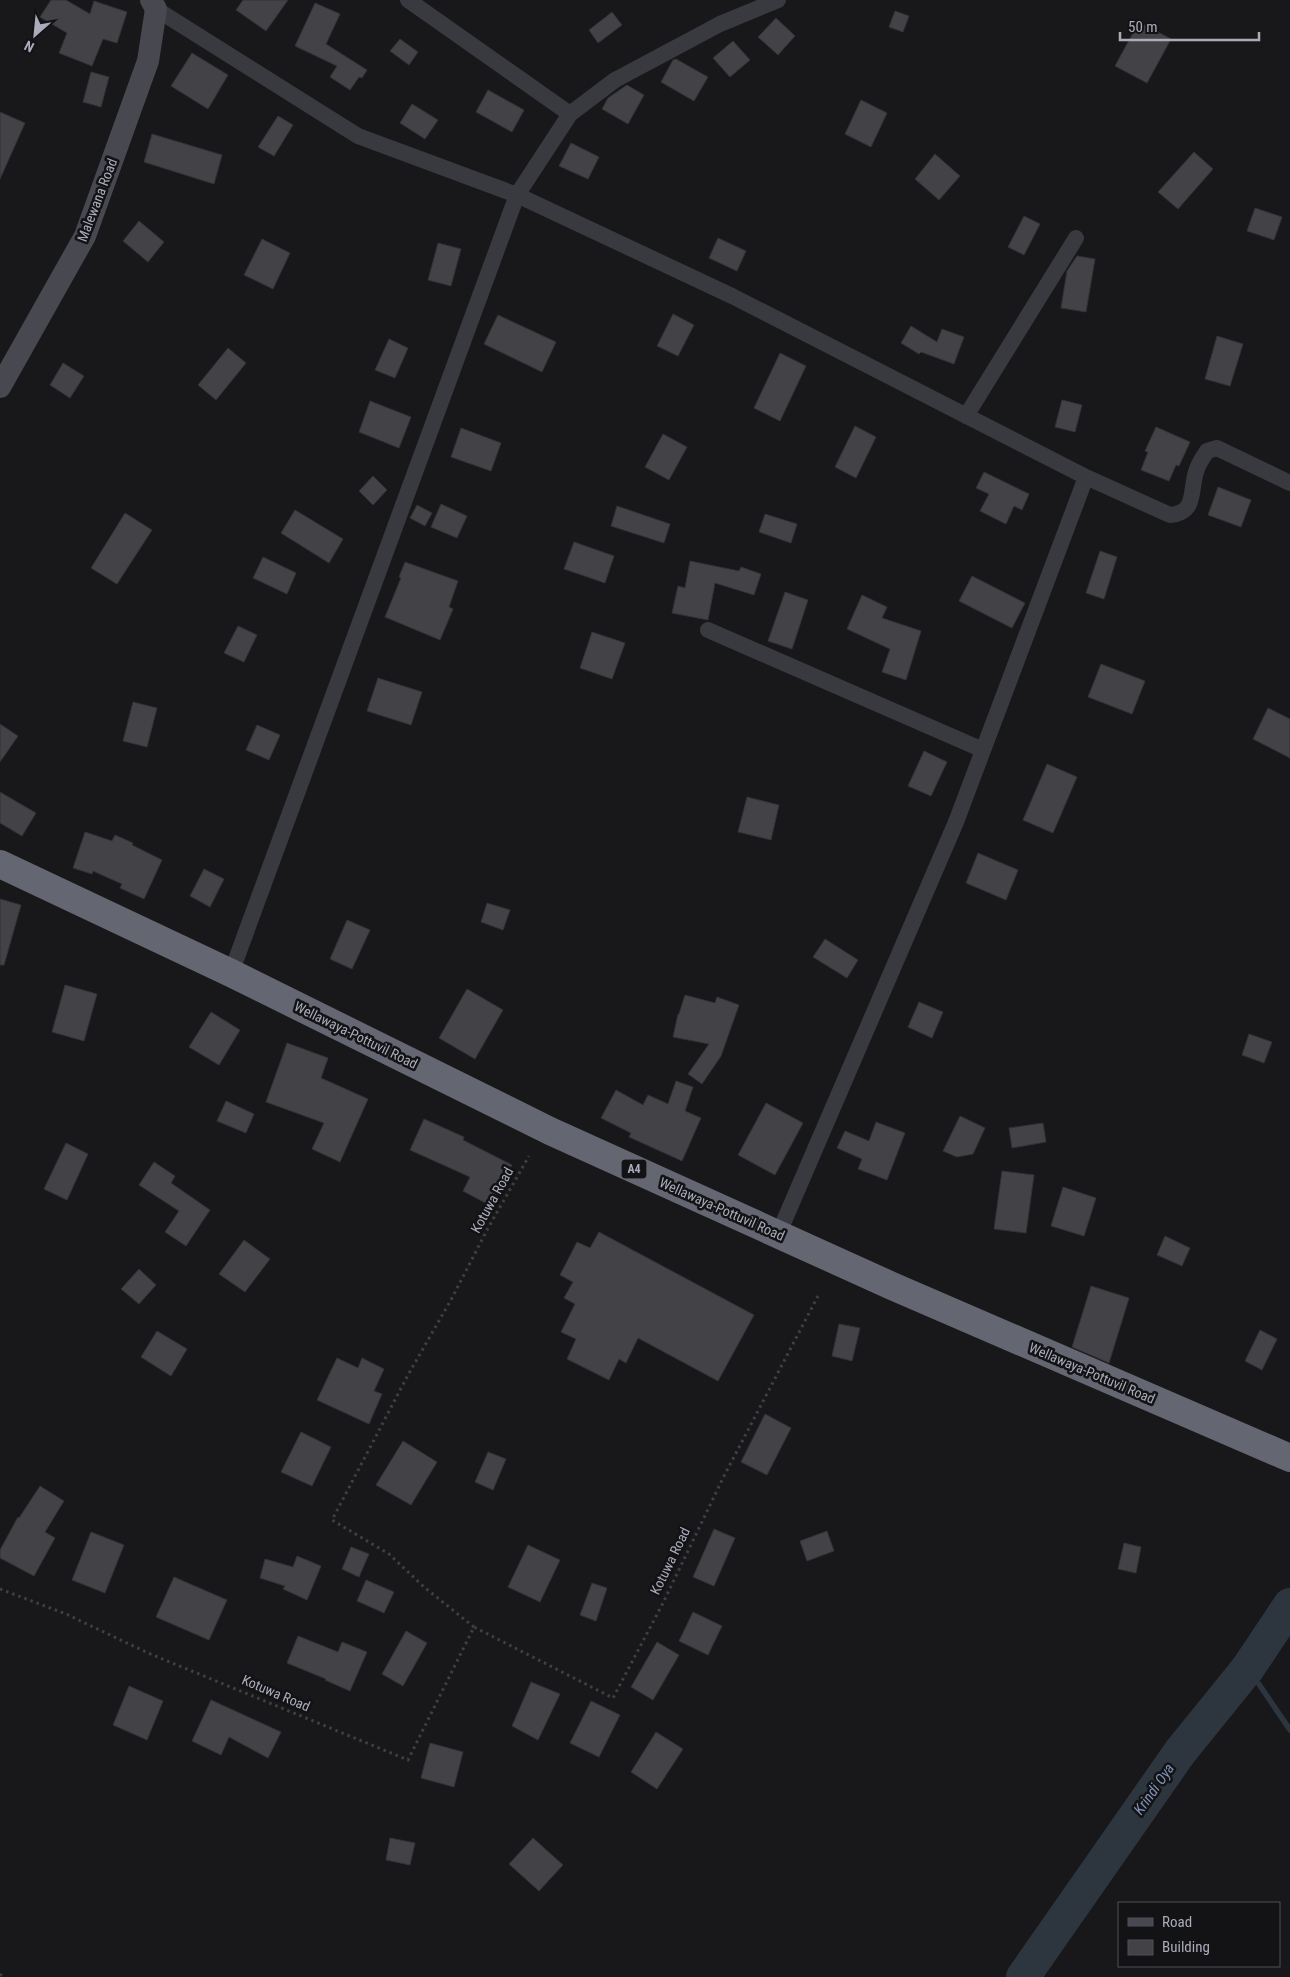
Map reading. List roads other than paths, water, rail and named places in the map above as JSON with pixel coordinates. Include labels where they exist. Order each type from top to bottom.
[{"type":"highway","name":"Wellawaya-Pottuvil Road","points":[[0,864],[231,973],[550,1131],[910,1294],[1284,1456]]},
{"type":"street","points":[[408,0],[570,114]]},
{"type":"street","points":[[231,973],[517,195],[570,114],[615,80],[720,24],[778,0]]},
{"type":"street","points":[[154,4],[358,136],[517,195],[732,296],[1086,478],[1170,515],[1179,514],[1190,505],[1196,469],[1207,452],[1217,448],[1290,483]]},
{"type":"street","name":"Malewana Road","points":[[0,387],[85,236],[148,61],[154,4]]},
{"type":"street","points":[[966,416],[1076,238]]},
{"type":"street","points":[[778,1234],[952,832],[1086,478]]},
{"type":"street","points":[[708,630],[983,750]]},
{"type":"waterway","name":"Krindi Oya","points":[[1023,1977],[1180,1752],[1248,1668],[1290,1605]]},
{"type":"waterway","points":[[1248,1668],[1290,1730]]}]
